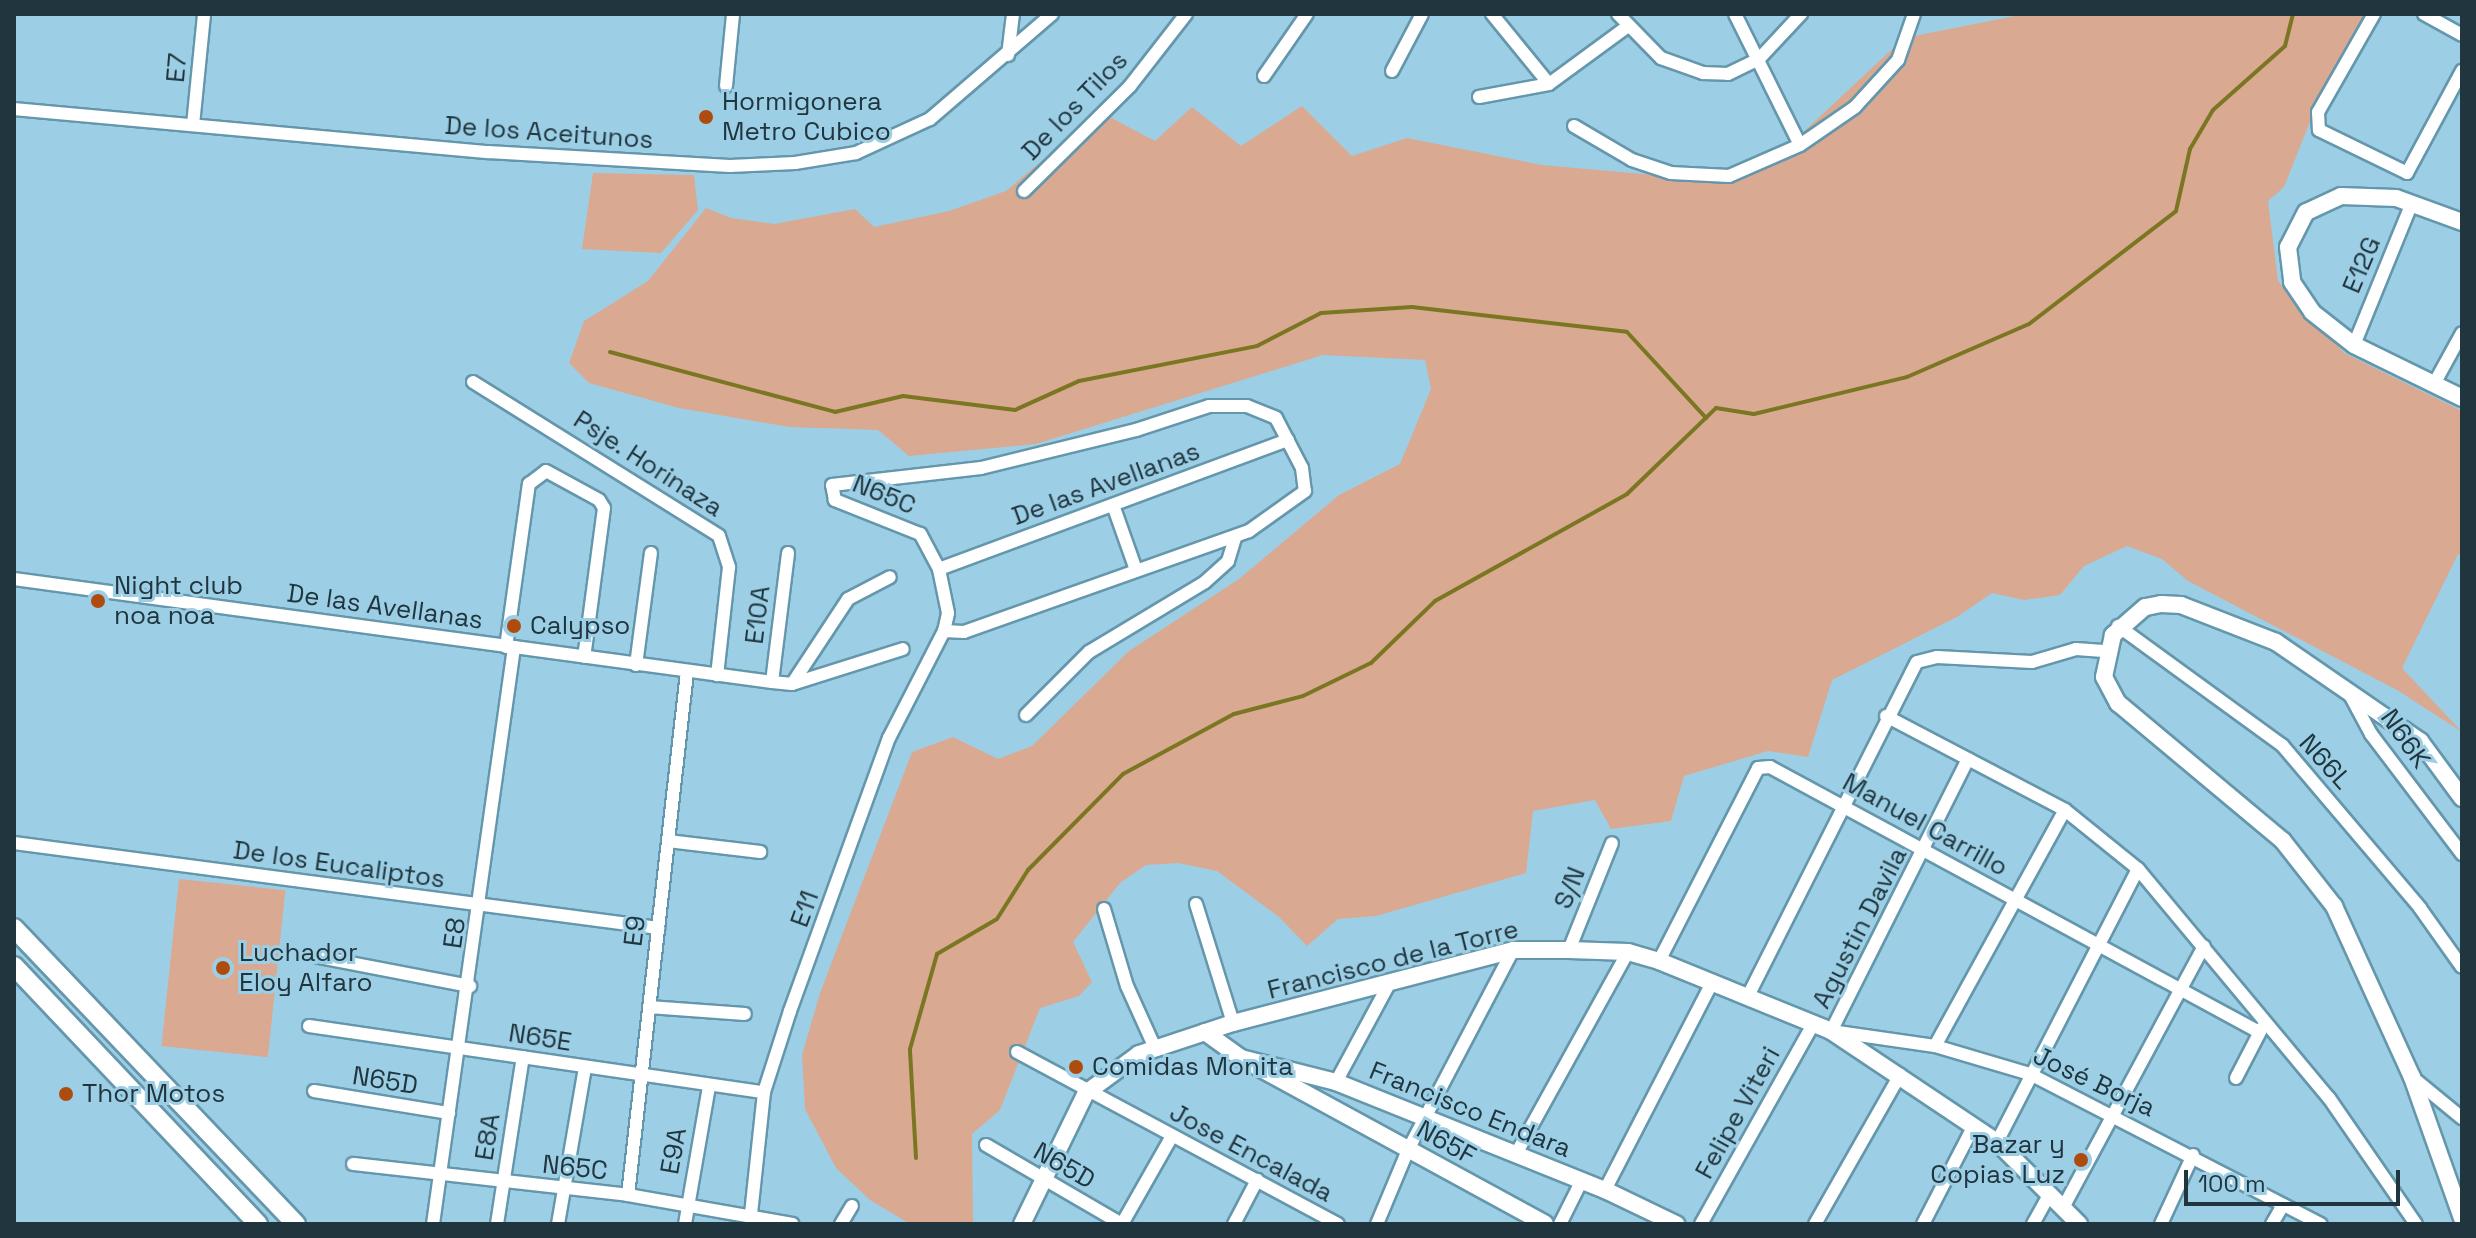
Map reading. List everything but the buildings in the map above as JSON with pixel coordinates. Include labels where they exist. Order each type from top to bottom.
[{"type":"main road","points":[[14,928],[296,1224]]},
{"type":"main road","points":[[14,966],[258,1224]]},
{"type":"street","name":"E7","points":[[193,125],[204,14]]},
{"type":"street","points":[[726,86],[733,14]]},
{"type":"street","points":[[1008,55],[1013,14]]},
{"type":"street","name":"De los Tilos","points":[[1024,191],[1130,86],[1186,14]]},
{"type":"street","points":[[1264,76],[1307,14]]},
{"type":"street","points":[[1392,71],[1422,14]]},
{"type":"street","points":[[1492,14],[1549,84]]},
{"type":"street","points":[[1618,14],[1627,27],[1661,58],[1703,73],[1728,74],[1759,59],[1801,14]]},
{"type":"street","points":[[1735,14],[1800,145]]},
{"type":"street","points":[[1574,126],[1632,160],[1705,178],[1729,176],[1800,145],[1855,107],[1898,60],[1914,14]]},
{"type":"street","points":[[2374,14],[2318,112],[2319,130],[2407,173],[2462,71]]},
{"type":"street","points":[[2424,14],[2462,35]]},
{"type":"street","name":"De los Aceitunos","points":[[14,109],[488,152],[730,166],[795,163],[856,153],[895,139],[930,119],[1008,55],[1047,18]]},
{"type":"street","points":[[1479,97],[1549,84],[1627,27]]},
{"type":"street","points":[[2462,222],[2412,203],[2378,195],[2341,196],[2306,212],[2288,247],[2292,282],[2312,312],[2354,345],[2462,398]]},
{"type":"street","name":"E12G","points":[[2354,345],[2412,203]]},
{"type":"street","points":[[2434,384],[2462,333]]},
{"type":"street","name":"Psje. Horinaza","points":[[473,382],[719,536],[729,567],[717,675]]},
{"type":"street","name":"N65C","points":[[944,631],[948,609],[939,569],[913,529],[835,500],[830,488],[836,483],[981,468],[1136,430],[1209,406],[1234,404],[1263,410],[1276,418],[1288,440]]},
{"type":"street","points":[[944,631],[964,632],[1235,538],[1305,491],[1302,468],[1288,440]]},
{"type":"street","name":"De las Avellanas","points":[[939,569],[1288,440]]},
{"type":"street","name":"E8","points":[[433,1224],[481,907],[529,484],[539,472],[567,480],[599,500],[603,522],[584,657]]},
{"type":"street","points":[[1113,505],[1136,570]]},
{"type":"street","points":[[1026,715],[1089,652],[1205,582],[1228,561],[1235,538]]},
{"type":"street","points":[[636,665],[651,553]]},
{"type":"street","name":"E10A","points":[[772,682],[788,553]]},
{"type":"street","points":[[792,684],[848,599],[890,577]]},
{"type":"street","name":"De las Avellanas","points":[[14,579],[792,684]]},
{"type":"street","points":[[2462,798],[2420,741],[2344,684],[2276,642],[2181,605],[2145,607],[2118,626],[2107,651],[2104,677],[2118,703],[2283,841],[2334,906],[2412,1077],[2462,1218]]},
{"type":"street","name":"N66L","points":[[2118,626],[2282,745],[2420,908],[2462,967]]},
{"type":"street","name":"E11","points":[[751,1214],[764,1092],[889,738],[944,631]]},
{"type":"street","points":[[792,684],[903,649]]},
{"type":"street","points":[[1748,996],[1909,669],[1926,659],[2032,662],[2076,649],[2107,651]]},
{"type":"street","name":"E9","points":[[628,1195],[687,672]]},
{"type":"street","name":"N66K","points":[[2344,684],[2371,734],[2462,854]]},
{"type":"street","points":[[1886,716],[2065,810],[2138,869],[2204,946],[2263,1026],[2236,1078]]},
{"type":"street","name":"Agustin Davila","points":[[1831,1031],[1925,850],[1968,759]]},
{"type":"street","name":"Manuel Carrillo","points":[[1659,961],[1758,768],[1780,769],[2184,993],[2263,1026],[2329,1098],[2416,1224]]},
{"type":"street","points":[[1935,1046],[2065,810]]},
{"type":"street","points":[[668,841],[760,852]]},
{"type":"street","name":"De los Eucaliptos","points":[[14,843],[658,928]]},
{"type":"street","name":"S/N","points":[[1569,950],[1612,843]]},
{"type":"street","points":[[1997,1142],[2138,869]]},
{"type":"street","points":[[1196,904],[1233,1023]]},
{"type":"street","points":[[1104,909],[1127,986],[1155,1048]]},
{"type":"street","points":[[2064,1206],[2184,993],[2204,946]]},
{"type":"street","points":[[1377,1224],[1408,1150],[1513,950]]},
{"type":"street","name":"Francisco de la Torre","points":[[1022,1224],[1086,1093],[1124,1063],[1155,1048],[1233,1023],[1513,950],[1628,952],[1713,981],[1831,1031],[1997,1142],[2079,1224]]},
{"type":"street","points":[[1516,1154],[1628,952]]},
{"type":"street","points":[[319,957],[470,986]]},
{"type":"street","points":[[1605,1190],[1713,981]]},
{"type":"street","points":[[1336,1082],[1389,984]]},
{"type":"street","points":[[649,1007],[745,1014]]},
{"type":"street","name":"Felipe Viteri","points":[[1701,1224],[1814,1023]]},
{"type":"street","name":"N65E","points":[[309,1026],[764,1092]]},
{"type":"street","name":"José Borja","points":[[1831,1031],[1935,1046],[2030,1074],[2116,1115],[2321,1224]]},
{"type":"street","points":[[1205,1032],[1241,1058]]},
{"type":"street","name":"Jose Encalada","points":[[1017,1052],[1086,1093],[1338,1224]]},
{"type":"street","name":"E8A","points":[[497,1224],[523,1057]]},
{"type":"street","name":"Francisco Endara","points":[[1241,1058],[1336,1082],[1423,1120],[1582,1180],[1676,1224]]},
{"type":"street","name":"N65F","points":[[1241,1058],[1545,1224]]},
{"type":"street","points":[[558,1224],[585,1068]]},
{"type":"street","points":[[1815,1224],[1900,1075]]},
{"type":"street","points":[[2412,1077],[2462,1118]]},
{"type":"street","name":"E9A","points":[[685,1224],[709,1086]]},
{"type":"street","name":"N65D","points":[[314,1091],[449,1113]]},
{"type":"street","points":[[1923,1224],[1973,1127]]},
{"type":"street","points":[[1122,1224],[1172,1136]]},
{"type":"street","name":"N65D","points":[[986,1145],[1122,1224]]},
{"type":"street","points":[[2161,1224],[2193,1155]]},
{"type":"street","name":"N65C","points":[[353,1164],[440,1177],[628,1195],[751,1214],[792,1224]]},
{"type":"street","points":[[1234,1224],[1257,1180]]},
{"type":"street","points":[[1560,1224],[1582,1180]]},
{"type":"street","points":[[2033,1224],[2049,1195]]},
{"type":"street","points":[[2272,1224],[2283,1205]]},
{"type":"street","points":[[841,1224],[852,1206]]},
{"type":"shaded area","points":[[2025,14],[2374,14],[2311,119],[2284,187],[2268,201],[2278,281],[2344,353],[2462,411],[2462,556],[2458,554],[2402,668],[2462,732],[2397,690],[2188,581],[2162,559],[2127,546],[2084,566],[2060,595],[2024,600],[1992,593],[1957,617],[1832,680],[1808,757],[1768,751],[1684,776],[1671,821],[1611,829],[1595,800],[1533,811],[1526,873],[1376,916],[1338,919],[1307,946],[1279,917],[1217,871],[1178,863],[1146,865],[1120,883],[1073,942],[1092,982],[1079,996],[1040,1008],[1000,1110],[972,1134],[973,1224],[910,1224],[870,1200],[836,1168],[805,1109],[802,1055],[820,993],[912,752],[953,737],[998,759],[1032,746],[1129,651],[1239,579],[1339,495],[1400,464],[1431,389],[1425,360],[1323,355],[1036,444],[909,456],[878,430],[789,427],[679,408],[589,383],[569,363],[584,321],[648,281],[706,208],[731,218],[774,224],[855,209],[874,227],[949,211],[1006,191],[1100,112],[1155,141],[1192,107],[1241,146],[1302,106],[1352,156],[1407,138],[1542,165],[1710,180],[1798,137],[1904,38]]},
{"type":"shaded area","points":[[593,173],[694,175],[698,210],[661,253],[582,249]]},
{"type":"shaded area","name":"Luchador Eloy Alfaro","points":[[179,879],[285,890],[268,1057],[161,1046]]},
{"type":"waterway","points":[[916,1158],[910,1049],[937,954],[997,919],[1028,870],[1123,774],[1234,714],[1303,696],[1371,663],[1435,601],[1627,494],[1716,408],[1754,414],[1907,377],[2029,324],[2176,211],[2190,149],[2213,110],[2285,46],[2293,14]]},
{"type":"waterway","points":[[610,352],[835,412],[903,396],[1015,410],[1079,381],[1257,346],[1321,313],[1412,307],[1627,332],[1706,418]]},
{"type":"place","name":"Hormigonera Metro Cubico","points":[[706,117]]},
{"type":"place","name":"Night club noa noa","points":[[98,601]]},
{"type":"place","name":"Calypso","points":[[514,626]]},
{"type":"place","name":"Luchador Eloy Alfaro","points":[[223,968]]},
{"type":"place","name":"Comidas Monita","points":[[1076,1067]]},
{"type":"place","name":"Thor Motos","points":[[66,1094]]},
{"type":"place","name":"Bazar y Copias Luz","points":[[2081,1160]]}]
